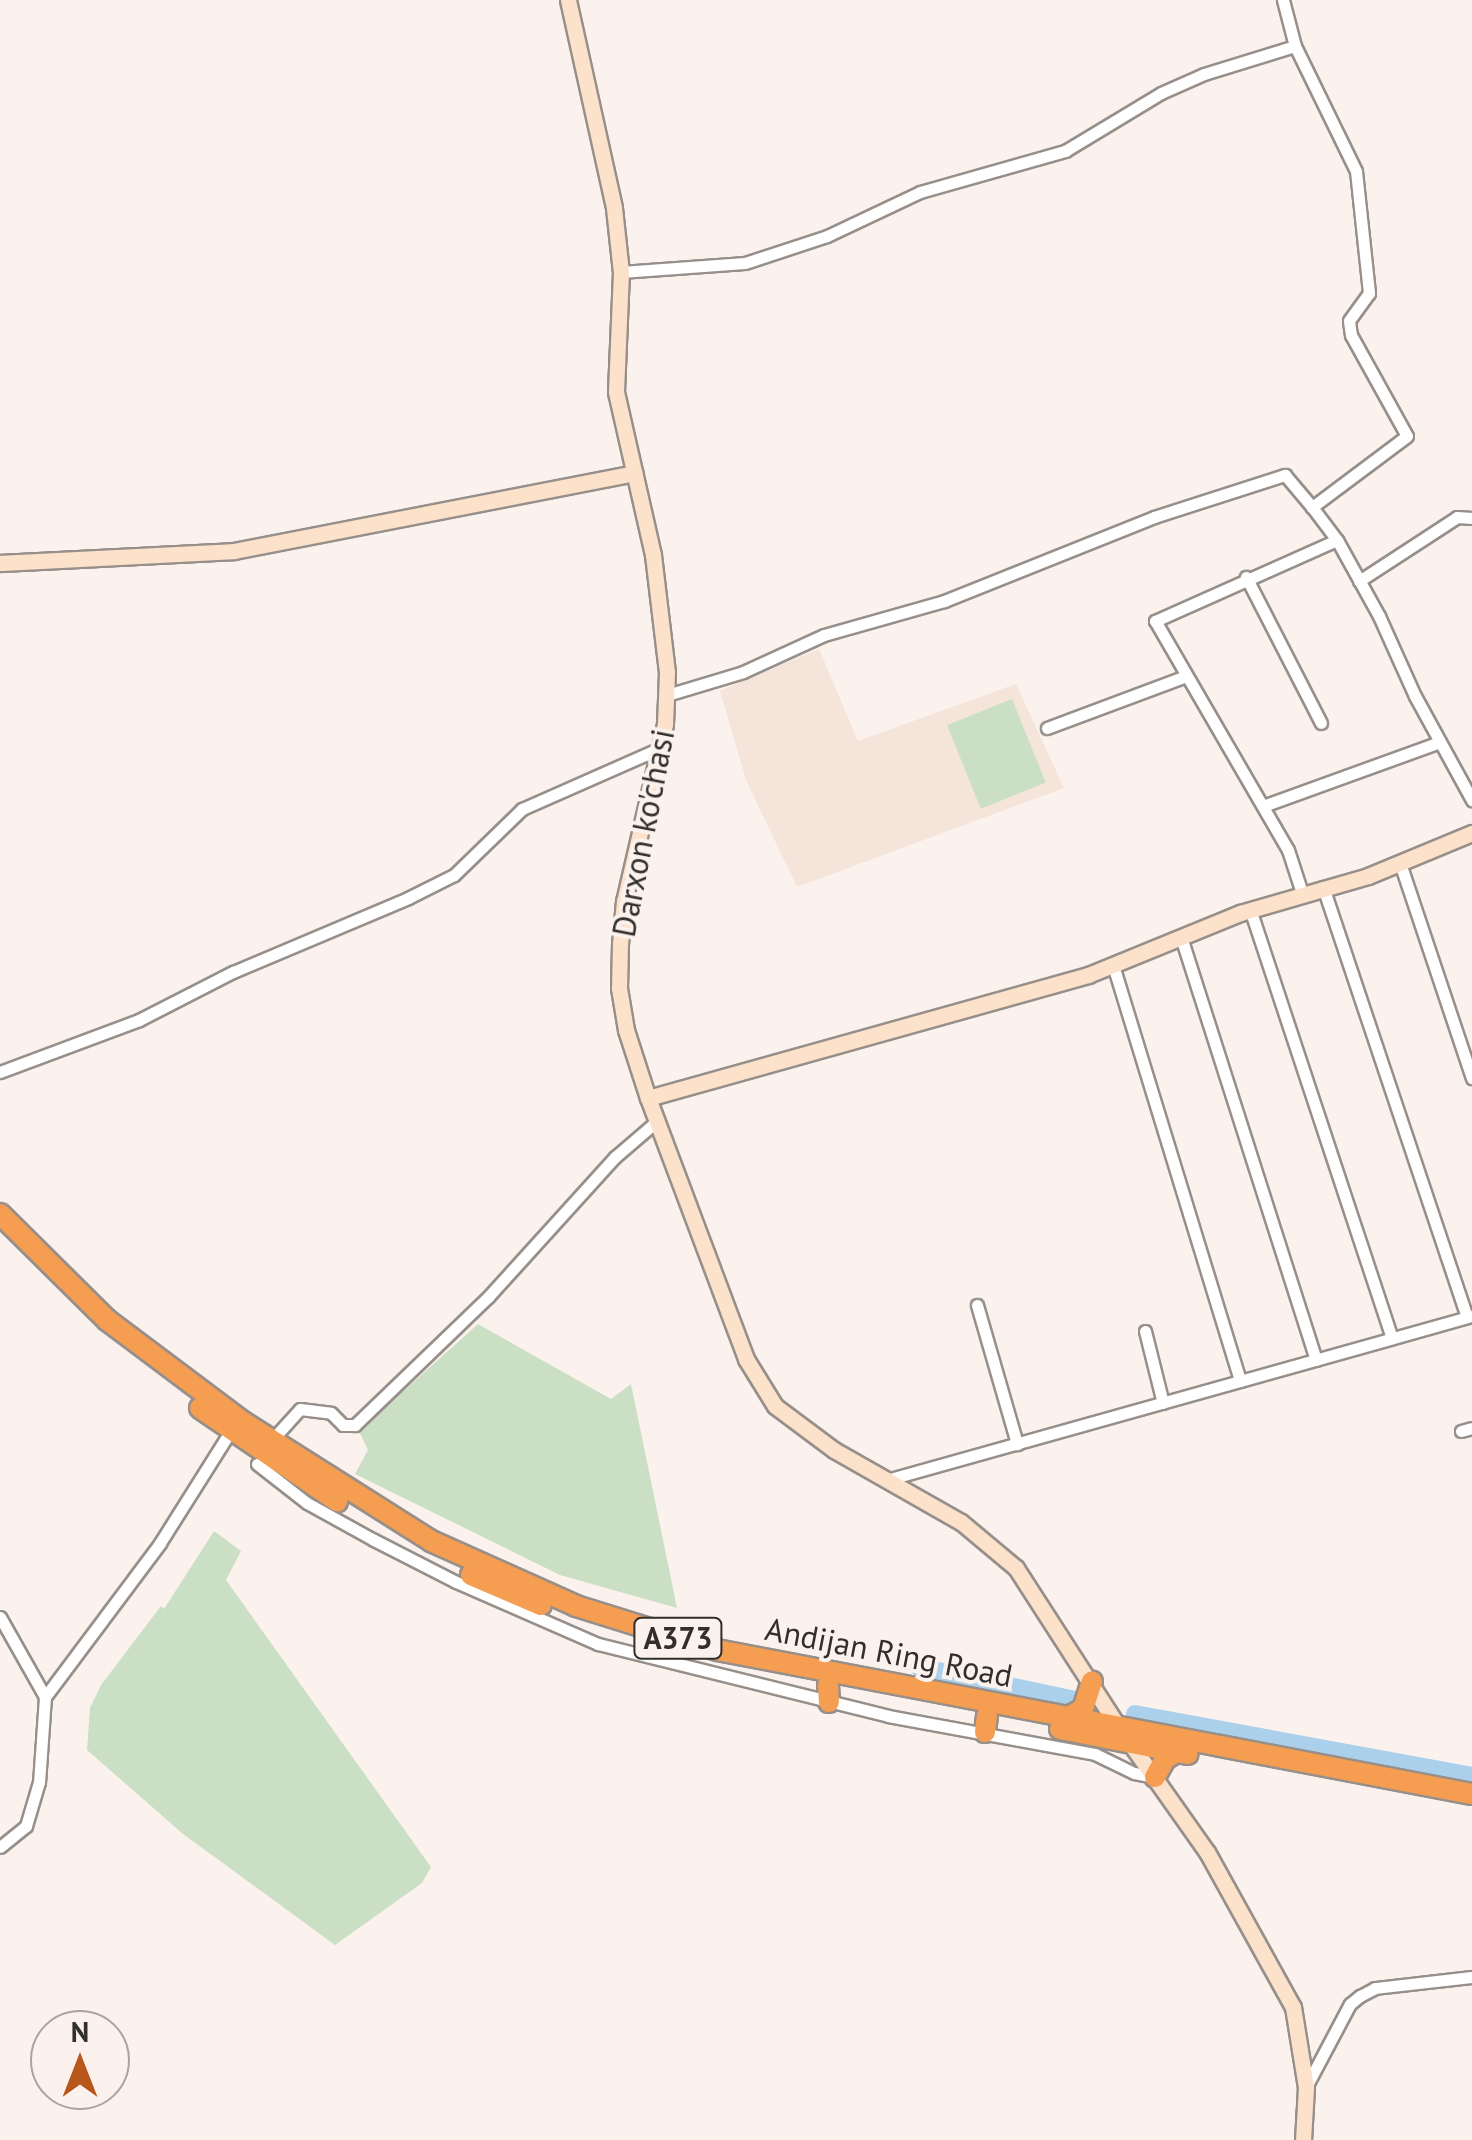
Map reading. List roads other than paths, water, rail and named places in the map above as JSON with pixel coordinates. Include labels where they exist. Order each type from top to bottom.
[{"type":"highway","name":"Andijan Ring Road","points":[[0,1214],[106,1320],[261,1450],[352,1511],[500,1590],[638,1640],[828,1693],[1124,1735],[1472,1794]]},
{"type":"highway","name":"Andijan Ring Road","points":[[0,1231],[101,1330],[230,1432],[494,1571],[647,1629],[717,1650],[805,1668],[986,1716],[1068,1717],[1176,1752],[1472,1807]]},
{"type":"highway","points":[[1068,1717],[1083,1708],[1092,1681]]},
{"type":"highway","points":[[1155,1777],[1165,1759],[1176,1752]]},
{"type":"main road","name":"Darxon ko'chasi","points":[[568,0],[614,208],[621,272],[616,392],[653,554],[667,694],[660,748],[624,901],[620,944],[619,988],[626,1030],[648,1098],[746,1359],[775,1406],[834,1450],[961,1522],[1016,1568],[1124,1735],[1208,1852],[1293,2007],[1306,2087],[1303,2140]]},
{"type":"main road","points":[[0,563],[234,550],[634,473]]},
{"type":"main road","points":[[648,1098],[1112,965],[1250,909],[1400,863],[1472,833]]},
{"type":"street","points":[[1283,0],[1296,46],[1356,171],[1368,293],[1349,321],[1351,335],[1408,436],[1312,507]]},
{"type":"street","points":[[621,272],[745,263],[827,236],[920,192],[1065,151],[1161,93],[1204,74],[1296,46]]},
{"type":"street","points":[[667,694],[743,672],[824,635],[944,601],[1154,517],[1285,476],[1337,540],[1472,800]]},
{"type":"street","points":[[1359,581],[1456,517],[1472,518]]},
{"type":"street","points":[[1302,893],[1288,850],[1154,621],[1337,540]]},
{"type":"street","points":[[1246,577],[1321,723]]},
{"type":"street","points":[[1047,728],[1186,676]]},
{"type":"street","points":[[1263,806],[1440,742]]},
{"type":"street","points":[[0,1072],[138,1020],[233,972],[408,898],[454,874],[522,809],[660,748]]},
{"type":"street","points":[[1400,863],[1472,1078]]},
{"type":"street","points":[[890,1479],[1470,1317],[1323,887]]},
{"type":"street","points":[[1250,909],[1392,1338]]},
{"type":"street","points":[[1181,937],[1316,1360]]},
{"type":"street","points":[[1112,965],[1240,1381]]},
{"type":"street","points":[[261,1450],[300,1409],[326,1412],[343,1426],[355,1425],[488,1297],[615,1157],[657,1121]]},
{"type":"street","points":[[977,1305],[1016,1444]]},
{"type":"street","points":[[1145,1332],[1163,1403]]},
{"type":"street","points":[[0,1846],[26,1826],[35,1797],[45,1696],[138,1573],[230,1432]]},
{"type":"street","points":[[0,1617],[45,1696]]},
{"type":"street","points":[[986,1716],[1095,1754],[1134,1773],[1155,1777]]},
{"type":"street","points":[[1306,2087],[1350,2004],[1360,1996],[1375,1988],[1472,1977]]},
{"type":"waterway","points":[[919,1667],[1076,1700]]},
{"type":"waterway","points":[[1135,1714],[1472,1776]]}]
